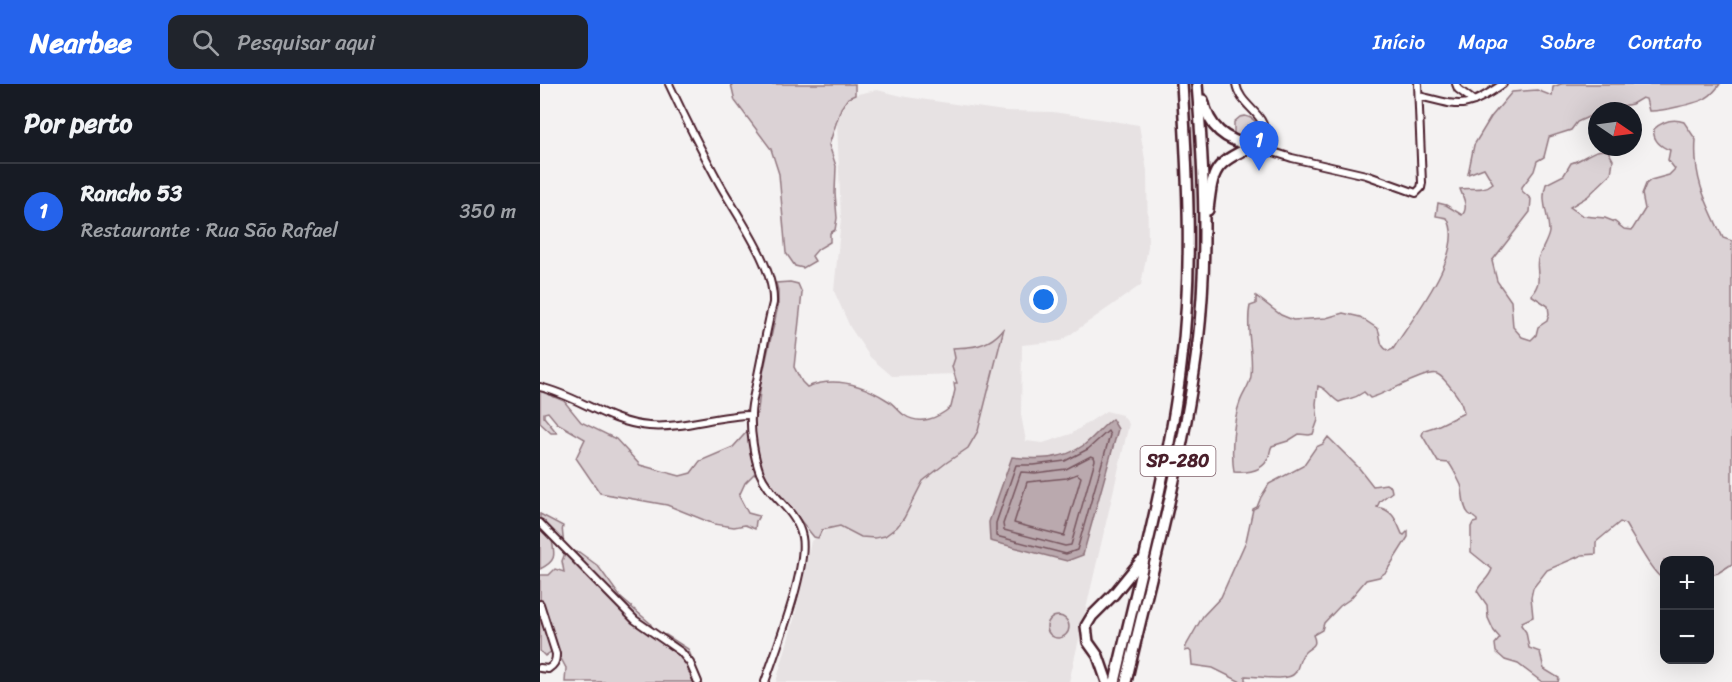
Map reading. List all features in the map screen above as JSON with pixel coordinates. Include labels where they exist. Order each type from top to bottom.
[{"type":"highway","name":"SP-280","points":[[1115,682],[1167,453],[1181,367],[1186,317],[1188,237],[1182,84]]},
{"type":"highway","name":"SP-280","points":[[1126,682],[1175,476],[1188,412],[1198,343],[1205,236],[1198,84]]},
{"type":"highway","points":[[1198,84],[1205,109],[1214,128],[1227,138],[1254,146]]},
{"type":"highway","points":[[1205,236],[1210,193],[1215,174],[1227,158],[1254,146]]},
{"type":"highway","points":[[1107,682],[1101,662],[1088,642],[1086,626],[1092,616],[1114,594],[1143,558]]},
{"type":"street","points":[[669,84],[699,146],[763,260],[774,291],[751,415],[760,474],[797,522],[802,538],[803,554],[784,627],[765,682]]},
{"type":"street","points":[[1236,84],[1243,101],[1264,123],[1265,136],[1254,146]]},
{"type":"street","points":[[1254,146],[1292,158],[1366,175],[1416,193],[1422,183],[1418,84]]},
{"type":"street","points":[[1456,84],[1458,89],[1474,101]]},
{"type":"street","points":[[1419,96],[1465,105],[1503,84]]},
{"type":"street","points":[[540,387],[555,391],[604,415],[649,426],[680,424],[731,415],[751,415]]},
{"type":"street","points":[[540,523],[635,620],[681,652],[690,663],[698,682]]},
{"type":"street","points":[[540,604],[556,654],[556,661],[552,666],[548,669],[540,668]]},
{"type":"shaded area","points":[[731,84],[855,84],[855,95],[848,98],[841,108],[829,145],[836,166],[837,218],[835,230],[830,233],[830,242],[818,249],[812,256],[815,261],[803,268],[795,266],[786,253],[779,174],[771,149],[735,101]]},
{"type":"shaded area","points":[[1188,84],[1194,84],[1200,194],[1197,304],[1190,371],[1178,441],[1123,682],[1120,682],[1178,426],[1190,339],[1195,243]]},
{"type":"shaded area","points":[[1561,84],[1720,84],[1706,98],[1661,110],[1649,111],[1646,99],[1642,98],[1635,102],[1588,102],[1588,117],[1577,122],[1571,130],[1549,137],[1544,157],[1537,161],[1534,171],[1522,187],[1522,191],[1531,199],[1530,212],[1492,261],[1497,281],[1511,301],[1513,327],[1522,337],[1531,340],[1536,335],[1538,327],[1547,321],[1549,314],[1548,306],[1531,295],[1538,281],[1538,259],[1549,232],[1544,203],[1546,184],[1564,175],[1571,163],[1588,155],[1611,156],[1613,160],[1611,174],[1587,197],[1570,207],[1583,216],[1605,218],[1624,229],[1632,230],[1645,209],[1642,194],[1646,184],[1651,180],[1669,175],[1675,169],[1668,160],[1670,150],[1658,142],[1654,136],[1654,129],[1668,121],[1684,122],[1696,140],[1697,167],[1702,191],[1723,238],[1732,241],[1732,564],[1714,574],[1714,556],[1660,556],[1660,577],[1648,562],[1625,524],[1620,522],[1596,542],[1596,554],[1582,555],[1547,570],[1533,588],[1531,597],[1533,617],[1522,622],[1521,625],[1526,632],[1529,648],[1540,652],[1544,669],[1559,678],[1558,682],[1542,682],[1518,664],[1505,660],[1496,652],[1495,644],[1500,638],[1488,618],[1487,605],[1477,591],[1492,569],[1471,552],[1471,527],[1477,520],[1467,511],[1461,485],[1451,466],[1449,463],[1438,462],[1422,435],[1424,430],[1464,413],[1458,397],[1440,376],[1432,374],[1424,376],[1370,398],[1364,392],[1339,402],[1318,386],[1316,404],[1318,420],[1313,434],[1299,434],[1288,441],[1272,446],[1267,461],[1263,465],[1244,472],[1234,472],[1233,446],[1238,409],[1251,376],[1249,315],[1250,306],[1256,304],[1256,296],[1281,315],[1293,320],[1326,318],[1343,313],[1360,317],[1378,329],[1382,344],[1386,349],[1389,351],[1393,349],[1434,285],[1450,249],[1451,232],[1447,218],[1436,216],[1438,203],[1462,215],[1465,206],[1460,189],[1481,188],[1493,183],[1484,168],[1468,174],[1474,145],[1491,117],[1512,92],[1537,90],[1552,96],[1553,87]]},
{"type":"shaded area","points":[[877,90],[906,97],[1004,111],[1053,112],[1139,125],[1147,171],[1148,247],[1141,285],[1061,341],[1022,345],[1021,415],[1026,441],[1043,443],[1071,434],[1106,411],[1122,415],[1129,424],[1069,682],[776,682],[795,616],[811,541],[829,528],[856,525],[901,498],[974,437],[957,374],[892,376],[870,357],[850,327],[834,291],[841,219],[837,122],[848,96]]},
{"type":"shaded area","points":[[1245,116],[1255,122],[1256,134],[1249,141],[1234,139],[1234,122]]},
{"type":"shaded area","points":[[776,283],[798,284],[802,293],[794,367],[802,382],[807,387],[828,382],[859,386],[887,400],[904,415],[916,420],[935,417],[951,407],[955,390],[954,383],[957,383],[952,367],[955,358],[953,348],[984,344],[997,336],[1004,328],[978,431],[968,448],[923,481],[904,518],[885,536],[861,537],[840,526],[822,530],[818,538],[814,537],[756,466],[756,472],[745,483],[739,496],[748,513],[759,516],[755,529],[745,525],[734,527],[714,524],[667,505],[600,493],[576,458],[585,439],[557,423],[548,412],[544,413],[544,417],[557,433],[551,433],[540,423],[540,391],[564,401],[581,422],[616,439],[640,465],[680,476],[691,473],[700,461],[733,447],[752,426],[758,410],[761,382],[778,306]]},
{"type":"shaded area","points":[[1328,437],[1359,468],[1373,486],[1386,484],[1391,487],[1392,492],[1380,501],[1377,507],[1390,513],[1402,534],[1408,531],[1408,537],[1386,572],[1379,577],[1366,580],[1350,599],[1324,623],[1322,630],[1313,635],[1315,644],[1303,654],[1292,676],[1279,678],[1245,676],[1248,682],[1241,682],[1213,668],[1192,665],[1191,652],[1185,651],[1186,646],[1203,616],[1221,597],[1246,541],[1253,509],[1257,507],[1269,484],[1303,466],[1316,447],[1323,444]]},
{"type":"shaded area","points":[[540,514],[563,526],[563,541],[551,535],[553,559],[540,569]]},
{"type":"shaded area","points":[[579,552],[598,566],[621,598],[650,623],[656,634],[666,635],[688,649],[691,656],[688,668],[693,682],[565,682],[566,668],[558,653],[552,651],[545,656],[540,651],[540,575],[549,575],[555,569],[564,572],[562,561],[565,553]]},
{"type":"shaded area","points":[[1054,616],[1062,616],[1069,623],[1069,631],[1062,638],[1054,638],[1047,631],[1047,623]]},
{"type":"water","points":[[1112,419],[1118,429],[1083,555],[1067,561],[990,541],[989,522],[1012,457],[1040,458],[1067,454],[1084,445]]},
{"type":"place","name":"Rancho 53","points":[[1259,171]]}]
